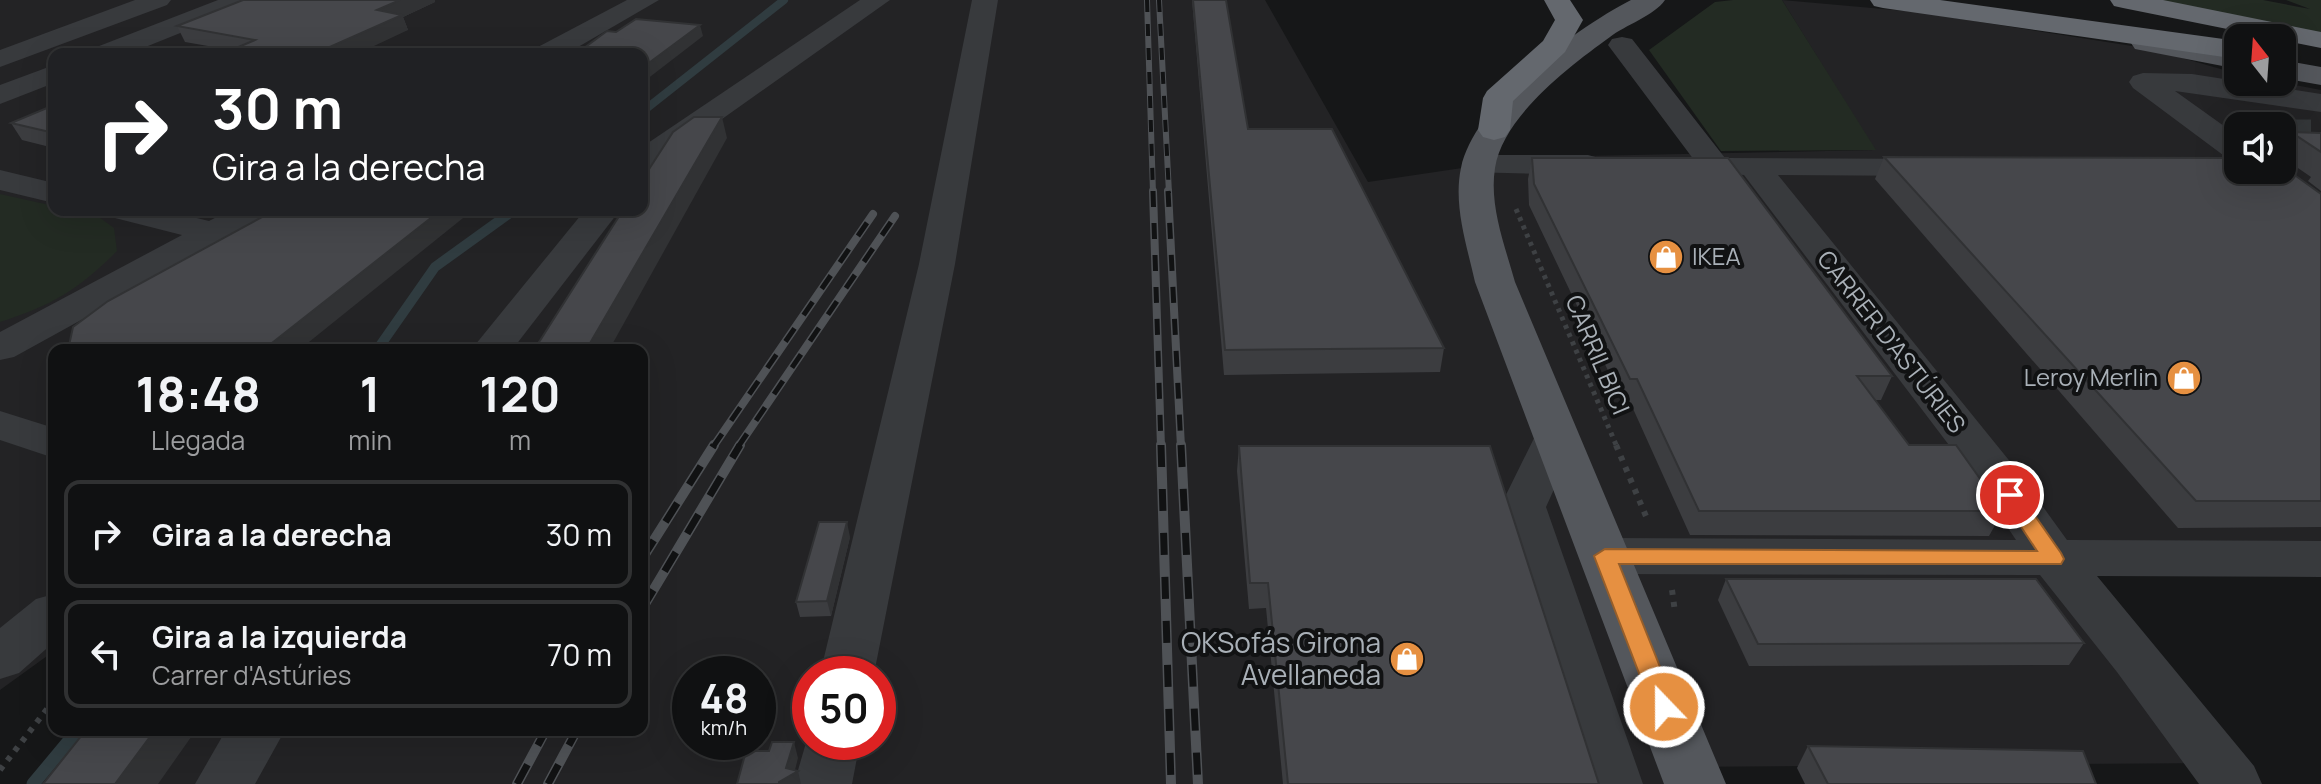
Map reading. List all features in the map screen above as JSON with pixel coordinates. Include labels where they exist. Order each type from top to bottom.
[{"type":"highway","points":[[1497,153],[1498,98],[1566,32],[1569,20],[1557,0]]},
{"type":"highway","points":[[1883,0],[2004,8],[2224,41]]},
{"type":"highway","points":[[2060,0],[2224,31]]},
{"type":"highway","points":[[2123,0],[2321,40]]},
{"type":"highway","points":[[2004,8],[2224,47]]},
{"type":"highway","points":[[2296,45],[2321,49]]},
{"type":"highway","points":[[2296,58],[2321,62]]},
{"type":"main road","points":[[1635,3],[1538,81],[1497,153],[1476,205],[1495,282],[1695,784]]},
{"type":"main road","points":[[2004,8],[2224,57]]},
{"type":"main road","points":[[2296,72],[2321,76]]},
{"type":"street","points":[[0,59],[158,0]]},
{"type":"street","points":[[119,48],[241,0]]},
{"type":"street","points":[[557,48],[646,0]]},
{"type":"street","points":[[648,157],[877,0]]},
{"type":"street","points":[[851,656],[937,264],[985,0]]},
{"type":"street","points":[[1622,45],[1698,165],[1960,166]]},
{"type":"street","points":[[0,95],[48,75]]},
{"type":"street","points":[[2321,103],[2192,83],[2143,82],[2221,134],[2321,119]]},
{"type":"street","points":[[1497,153],[1619,165]]},
{"type":"street","name":"CARRER D'ASTÚRIES","points":[[1753,165],[1996,475],[2054,559],[2136,657],[2233,784]]},
{"type":"street","points":[[0,180],[48,192]]},
{"type":"street","points":[[147,216],[214,233]]},
{"type":"street","points":[[0,348],[245,216]]},
{"type":"street","points":[[496,344],[598,216]]},
{"type":"street","points":[[0,425],[48,442]]},
{"type":"street","points":[[1556,436],[1523,507],[1614,784]]},
{"type":"street","points":[[1605,556],[2321,559]]},
{"type":"street","points":[[0,658],[48,618]]},
{"type":"street","points":[[224,784],[253,736]]},
{"type":"street","points":[[823,784],[828,760]]},
{"type":"path","name":"CARRIL BICI","points":[[1497,153],[1514,205],[1662,557],[1670,579],[1676,621]]},
{"type":"path","points":[[0,770],[48,708]]},
{"type":"shaded area","points":[[0,0],[1265,0],[1368,182],[1536,157],[1875,150],[1782,0],[1917,12],[2151,49],[2224,70],[2224,96],[2296,96],[2296,85],[2321,90],[2321,559],[2063,557],[2220,763],[1670,767],[1676,784],[65,784],[101,736],[648,736],[648,344],[48,344],[48,655],[0,690]]},
{"type":"shaded area","points":[[1782,0],[1876,150],[1721,151],[1649,50],[1715,2]]},
{"type":"shaded area","points":[[2154,0],[2263,0],[2310,9],[2286,0],[2321,0],[2321,34],[2296,29],[2296,24],[2272,24]]},
{"type":"shaded area","points":[[0,194],[48,205],[48,216],[97,216],[114,228],[117,251],[90,276],[64,295],[0,322]]},
{"type":"building","points":[[243,0],[400,0],[377,10],[402,15],[328,48],[236,48],[255,40],[177,26]]},
{"type":"building","points":[[1193,0],[1226,0],[1248,129],[1332,129],[1444,348],[1225,350]]},
{"type":"building","points":[[636,19],[700,25],[648,64],[648,48],[584,48],[607,31],[616,32]]},
{"type":"building","points":[[48,108],[48,132],[11,123]]},
{"type":"building","points":[[694,117],[722,117],[590,344],[538,344],[619,216],[648,216],[648,171],[673,132]]},
{"type":"building","points":[[2296,132],[2321,133],[2321,152],[2296,135]]},
{"type":"building","name":"Leroy Merlin","points":[[1884,157],[2224,158],[2224,184],[2296,184],[2296,176],[2321,194],[2321,501],[2196,501]]},
{"type":"building","points":[[1532,158],[1728,158],[1892,376],[1857,376],[1909,445],[1956,445],[2003,511],[1699,511],[1637,379],[1630,379],[1534,184]]},
{"type":"building","points":[[264,216],[433,216],[271,344],[69,344],[73,327],[108,301]]},
{"type":"building","points":[[1239,446],[1490,446],[1599,784],[1288,784],[1268,583],[1250,583]]},
{"type":"building","points":[[819,522],[847,522],[827,601],[796,602]]},
{"type":"building","points":[[1726,579],[2036,579],[2084,643],[1758,644]]},
{"type":"building","points":[[81,736],[151,736],[115,784],[43,784]]},
{"type":"building","points":[[776,742],[792,742],[786,768],[798,771],[779,784],[737,784],[744,760],[776,760]]},
{"type":"building","points":[[1808,746],[2083,751],[2096,784],[1828,784]]},
{"type":"waterway","points":[[648,107],[784,0]]},
{"type":"waterway","points":[[381,344],[435,267],[506,216]]},
{"type":"waterway","points":[[33,784],[73,736]]},
{"type":"tunnel","points":[[2296,134],[2321,134]]},
{"type":"railway","points":[[1147,0],[1153,193]]},
{"type":"railway","points":[[1159,0],[1169,193]]},
{"type":"railway","points":[[1153,191],[1161,447]]},
{"type":"railway","points":[[1168,191],[1181,447]]},
{"type":"railway","points":[[713,447],[873,214]]},
{"type":"railway","points":[[738,447],[895,216]]},
{"type":"railway","points":[[648,550],[714,445]]},
{"type":"railway","points":[[648,599],[740,445]]},
{"type":"railway","points":[[1161,445],[1171,784]]},
{"type":"railway","points":[[1181,445],[1198,784]]},
{"type":"railway","points":[[517,784],[543,736]]},
{"type":"railway","points":[[548,784],[574,736]]},
{"type":"place","name":"IKEA","points":[[1666,257]]},
{"type":"place","name":"Leroy Merlin","points":[[2184,378]]},
{"type":"place","name":"OKSofás Girona Avellaneda","points":[[1407,659]]},
{"type":"route","points":[[1664,707],[1605,556],[2054,559],[2010,495]]}]
